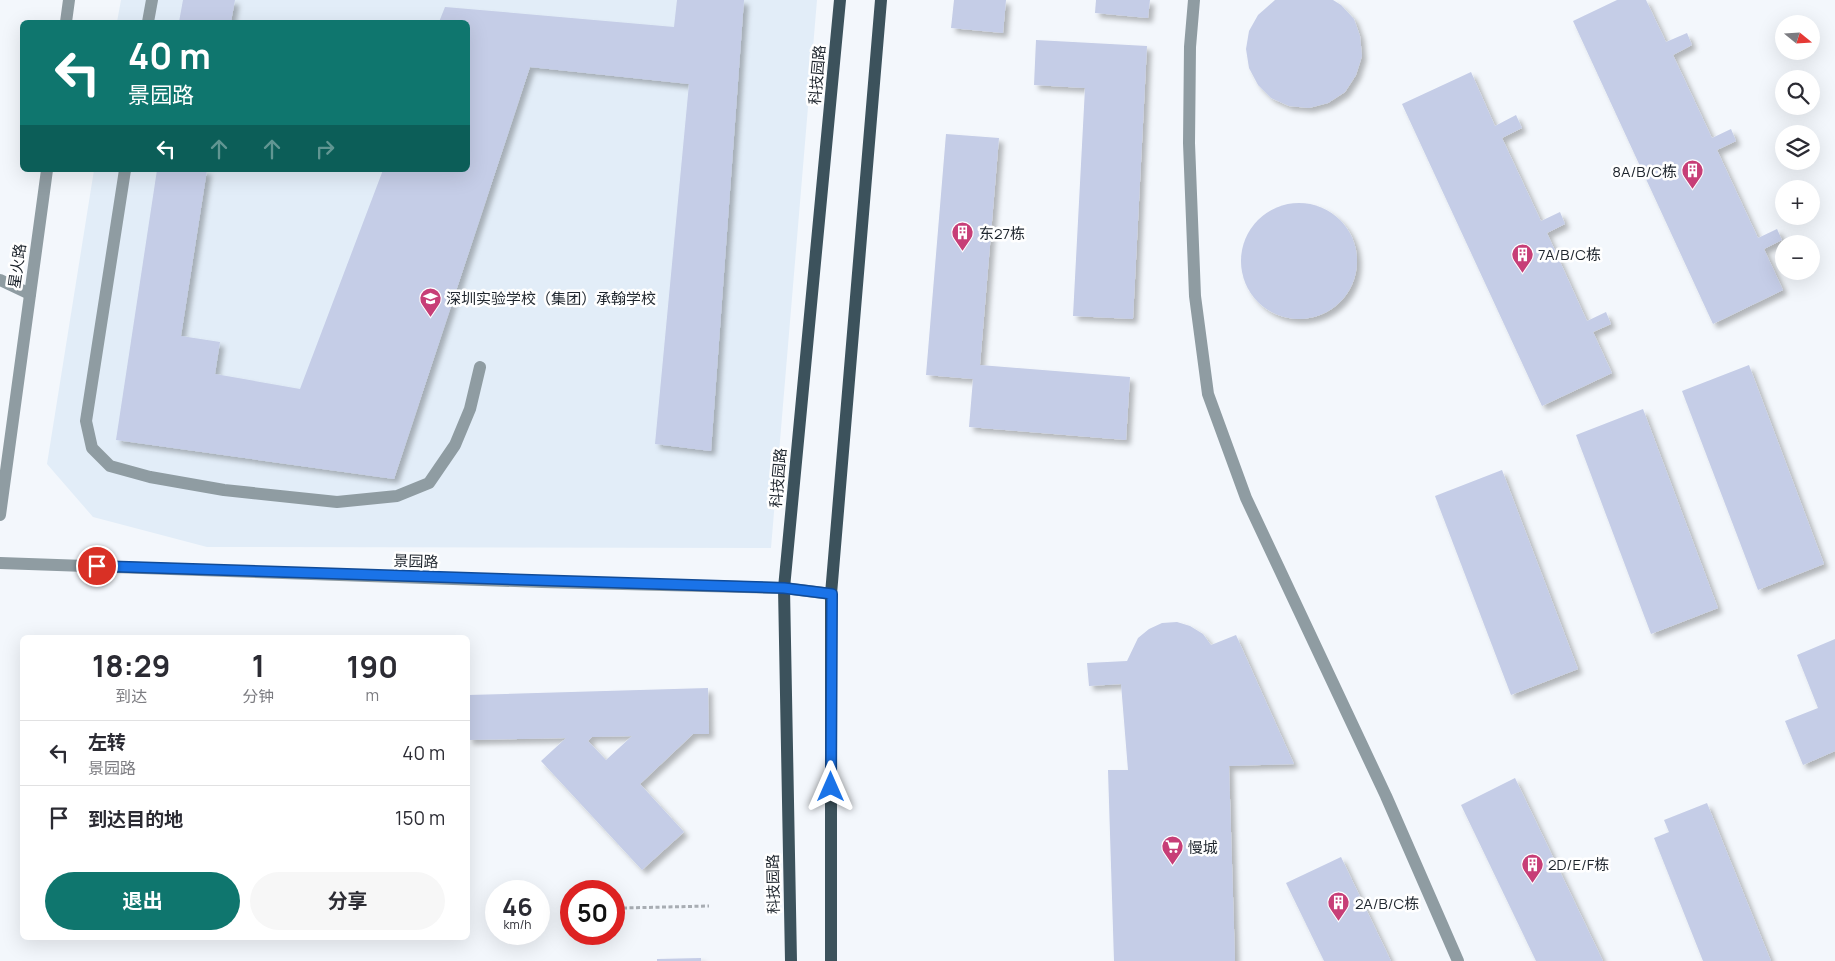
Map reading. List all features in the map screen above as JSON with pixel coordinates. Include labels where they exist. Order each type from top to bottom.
[{"type":"main road","name":"科技园路","points":[[791,961],[784,588],[840,0]]},
{"type":"main road","points":[[831,961],[832,594],[881,0]]},
{"type":"street","points":[[66,20],[70,0]]},
{"type":"street","points":[[148,20],[152,0]]},
{"type":"street","points":[[1194,0],[1190,48],[1189,134],[1195,296],[1208,394],[1246,498],[1386,796],[1458,961]]},
{"type":"street","name":"星火路","points":[[0,515],[46,172]]},
{"type":"street","points":[[125,172],[86,421],[92,448],[110,466],[150,477],[224,490],[337,502],[397,496],[429,483],[455,445],[470,409],[480,367]]},
{"type":"street","points":[[0,280],[30,294]]},
{"type":"street","name":"景园路","points":[[0,562],[542,582],[784,588],[832,594]]},
{"type":"path","points":[[625,908],[709,906]]},
{"type":"shaded area","name":"深圳实验学校（集团）承翰学校","points":[[121,0],[817,0],[771,548],[207,547],[93,517],[47,464],[94,172],[470,172],[470,20],[117,20]]},
{"type":"building","points":[[183,0],[235,0],[231,20],[179,20]]},
{"type":"building","points":[[677,0],[744,0],[711,451],[655,444],[689,84],[530,67],[394,479],[116,440],[157,172],[207,172],[181,336],[220,342],[215,374],[300,389],[382,172],[470,172],[470,20],[440,20],[445,7],[674,27]]},
{"type":"building","points":[[954,0],[1006,0],[1003,33],[951,28]]},
{"type":"building","points":[[1096,0],[1150,0],[1148,18],[1095,13]]},
{"type":"building","points":[[1275,0],[1333,0],[1341,5],[1354,19],[1360,36],[1362,56],[1356,75],[1345,92],[1328,103],[1309,108],[1289,106],[1271,98],[1258,85],[1249,68],[1246,49],[1249,31],[1258,15]]},
{"type":"building","name":"8A/B/C栋","points":[[1617,0],[1646,0],[1666,42],[1687,33],[1692,45],[1673,55],[1712,138],[1731,129],[1736,141],[1717,150],[1758,238],[1777,229],[1780,235],[1775,235],[1775,244],[1764,249],[1775,273],[1775,280],[1778,280],[1783,290],[1713,324],[1573,21]]},
{"type":"building","points":[[1036,40],[1147,46],[1133,319],[1073,316],[1085,88],[1034,85]]},
{"type":"building","name":"7A/B/C栋","points":[[1471,72],[1495,126],[1516,115],[1522,128],[1502,138],[1541,221],[1560,212],[1565,224],[1547,233],[1587,321],[1606,312],[1611,324],[1593,332],[1612,373],[1542,406],[1402,104]]},
{"type":"building","name":"东27栋","points":[[946,134],[999,138],[980,365],[1130,377],[1126,440],[969,427],[973,379],[926,375]]},
{"type":"building","points":[[1299,203],[1321,208],[1340,220],[1352,239],[1357,261],[1352,283],[1340,302],[1321,314],[1299,319],[1277,314],[1258,302],[1246,283],[1241,261],[1246,239],[1258,220],[1277,208]]},
{"type":"building","points":[[1749,365],[1824,564],[1758,590],[1682,391]]},
{"type":"building","points":[[1643,409],[1718,608],[1651,634],[1576,435]]},
{"type":"building","points":[[1502,470],[1578,669],[1511,695],[1435,496]]},
{"type":"building","name":"慢城","points":[[1177,622],[1190,626],[1203,634],[1211,645],[1236,635],[1294,764],[1229,766],[1235,961],[1114,961],[1108,770],[1128,770],[1121,684],[1089,686],[1087,663],[1127,661],[1138,638],[1149,629],[1162,623]]},
{"type":"building","points":[[1835,639],[1835,751],[1803,765],[1785,721],[1818,708],[1797,655]]},
{"type":"building","points":[[708,688],[709,734],[693,734],[640,784],[684,832],[642,870],[541,761],[566,738],[470,740],[470,695]],"holes":[[[632,736],[606,760],[588,741],[592,737]]]},
{"type":"building","name":"2D/E/F栋","points":[[1515,778],[1603,961],[1536,961],[1461,805]]},
{"type":"building","points":[[1707,803],[1771,961],[1703,961],[1654,838],[1669,832],[1664,820]]},
{"type":"building","name":"2A/B/C栋","points":[[1341,857],[1391,961],[1324,961],[1286,883]]},
{"type":"building","points":[[701,958],[701,961],[657,961],[657,959]]},
{"type":"place","name":"8A/B/C栋","points":[[1693,190]]},
{"type":"place","name":"东27栋","points":[[963,252]]},
{"type":"place","name":"7A/B/C栋","points":[[1522,273]]},
{"type":"place","name":"深圳实验学校（集团）承翰学校","points":[[430,317]]},
{"type":"place","name":"慢城","points":[[1172,866]]},
{"type":"place","name":"2D/E/F栋","points":[[1532,883]]},
{"type":"place","name":"2A/B/C栋","points":[[1339,922]]},
{"type":"route","points":[[97,566],[542,582],[784,588],[832,594],[831,787]]}]
